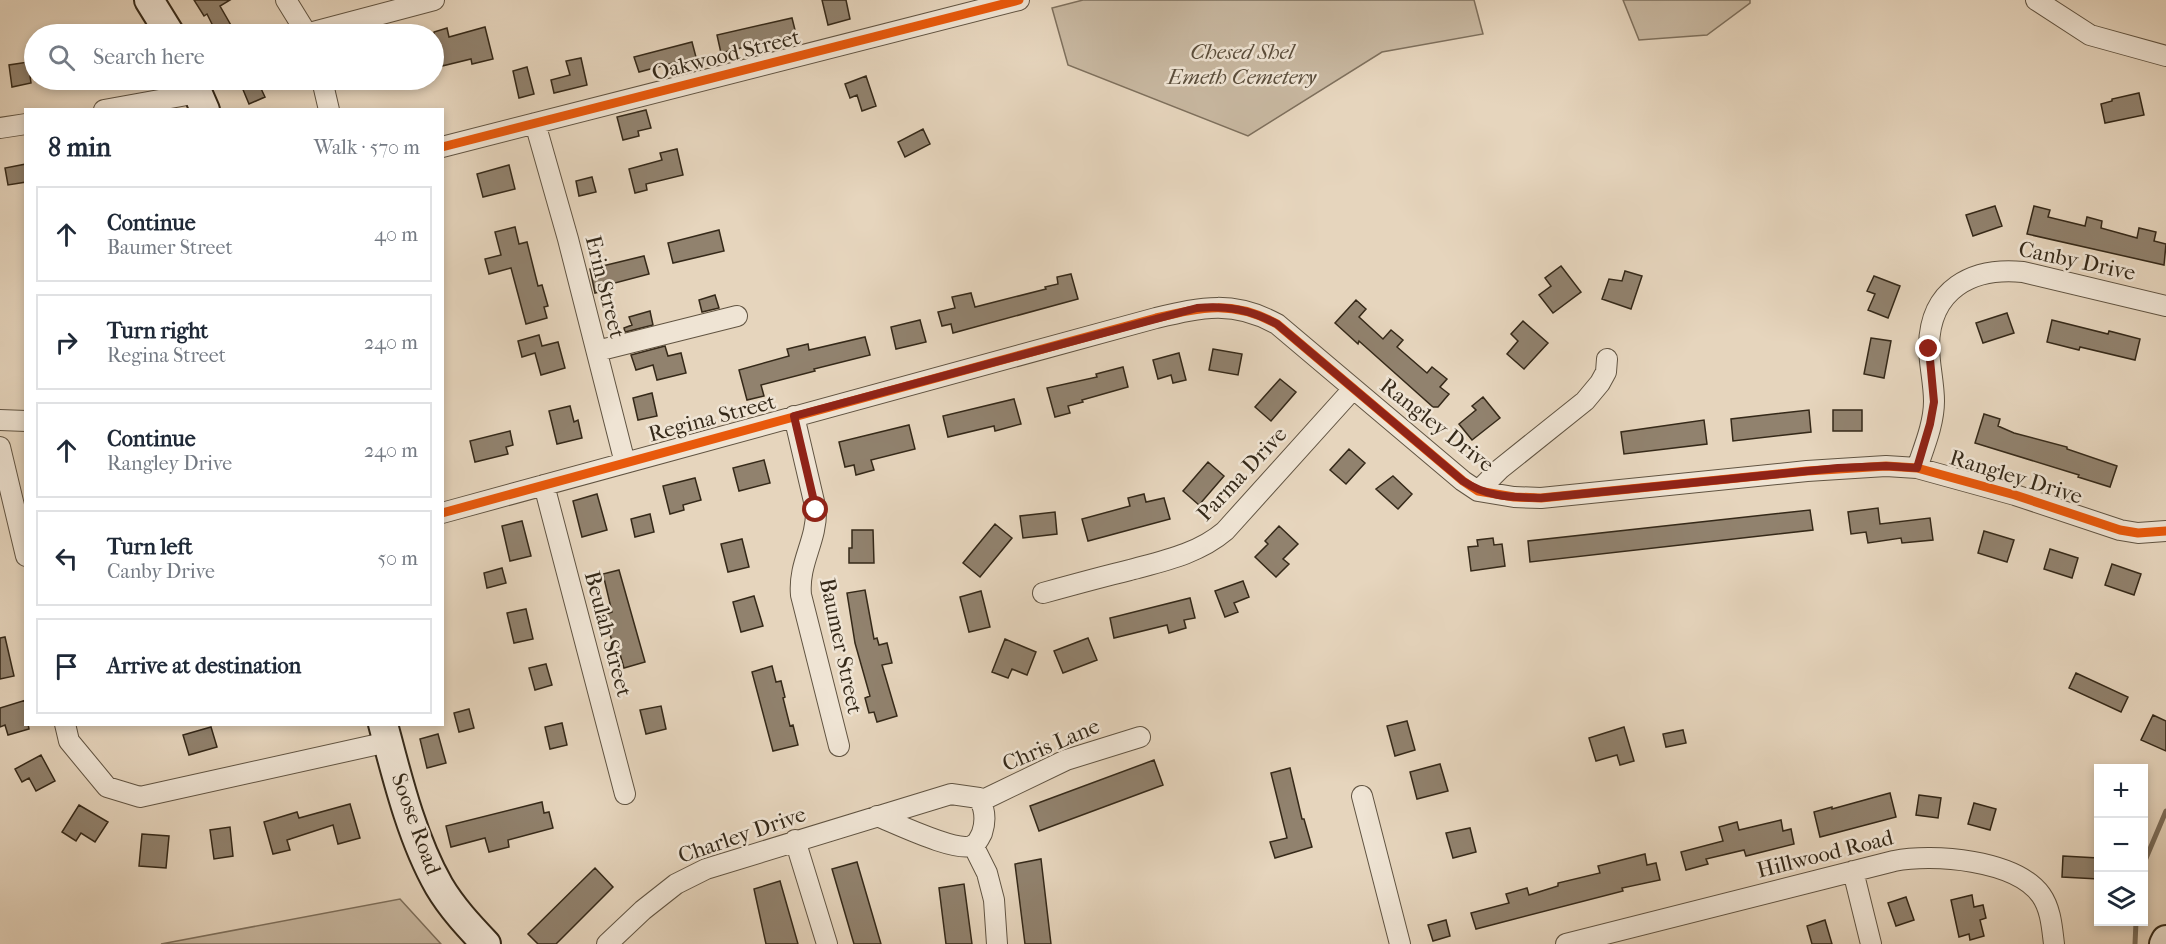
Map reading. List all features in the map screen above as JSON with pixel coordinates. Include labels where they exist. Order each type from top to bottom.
[{"type":"street","points":[[149,0],[164,24]]},
{"type":"street","points":[[286,0],[301,24]]},
{"type":"street","points":[[345,24],[435,0]]},
{"type":"street","name":"Oakwood Street","points":[[444,146],[1020,0]]},
{"type":"street","points":[[2036,0],[2090,35],[2166,56]]},
{"type":"street","points":[[324,90],[329,108]]},
{"type":"street","points":[[116,108],[198,94]]},
{"type":"street","name":"Erin Street","points":[[535,123],[568,239],[625,463]]},
{"type":"street","points":[[0,128],[24,124]]},
{"type":"street","name":"Canby Drive","points":[[1917,468],[1934,402],[1929,349],[1932,324],[1945,299],[1965,280],[1990,271],[2023,272],[2166,306]]},
{"type":"street","name":"Regina Street","points":[[444,512],[1197,308],[1217,306],[1258,314],[1277,324],[1353,389]]},
{"type":"street","points":[[597,351],[737,316]]},
{"type":"street","points":[[1478,491],[1500,469],[1585,401],[1606,372],[1607,359]]},
{"type":"street","name":"Rangley Drive","points":[[1353,389],[1478,491],[1514,497],[1541,498],[1807,471],[1886,466],[1917,468],[2015,495],[2120,530],[2138,533],[2166,531]]},
{"type":"street","name":"Parma Drive","points":[[1043,593],[1168,560],[1213,541],[1225,531],[1353,389]]},
{"type":"street","name":"Baumer Street","points":[[794,416],[816,510],[816,524],[801,572],[801,595],[838,746]]},
{"type":"street","points":[[0,420],[24,421]]},
{"type":"street","points":[[0,447],[24,548]]},
{"type":"street","name":"Beulah Street","points":[[544,485],[625,794]]},
{"type":"street","points":[[65,726],[69,741],[107,787],[140,797],[386,733]]},
{"type":"street","name":"Soose Road","points":[[386,733],[417,837],[428,864],[440,888],[462,919],[486,944]]},
{"type":"street","name":"Chris Lane","points":[[981,801],[1066,760],[1140,737]]},
{"type":"street","name":"Charley Drive","points":[[607,944],[643,910],[676,884],[706,869],[951,794],[979,798],[981,801]]},
{"type":"street","points":[[1362,796],[1400,944]]},
{"type":"street","points":[[877,816],[934,839],[963,847],[973,845],[979,839],[984,826],[984,808],[981,801]]},
{"type":"street","points":[[795,840],[827,944]]},
{"type":"street","points":[[973,845],[987,873],[994,900],[998,944]]},
{"type":"street","name":"Hillwood Road","points":[[1566,944],[1853,871],[1910,858],[1930,857],[1978,864],[2024,880],[2035,888],[2048,907],[2054,944]]},
{"type":"street","points":[[1853,871],[1871,944]]},
{"type":"green space","name":"Chesed Shel Emeth Cemetery","points":[[1083,0],[1474,0],[1483,34],[1382,52],[1248,136],[1068,65],[1052,8]]},
{"type":"green space","points":[[1623,0],[1750,0],[1750,3],[1707,35],[1639,40]]},
{"type":"green space","points":[[400,899],[441,944],[161,944]]},
{"type":"building","points":[[194,0],[230,0],[220,6],[230,24],[212,24],[207,14],[204,16]]},
{"type":"building","points":[[822,0],[846,0],[850,19],[828,25]]},
{"type":"building","points":[[792,18],[796,34],[721,53],[717,35]]},
{"type":"building","points":[[485,27],[493,59],[472,64],[471,59],[444,66],[444,29],[447,28],[449,37]]},
{"type":"building","points":[[692,42],[697,61],[678,65],[677,62],[639,72],[634,57]]},
{"type":"building","points":[[581,58],[587,85],[554,93],[551,80],[570,75],[566,61]]},
{"type":"building","points":[[24,63],[24,84],[12,87],[9,65]]},
{"type":"building","points":[[527,67],[534,94],[519,98],[513,71]]},
{"type":"building","points":[[866,76],[876,106],[862,111],[857,95],[850,98],[845,84]]},
{"type":"building","points":[[243,90],[262,90],[265,97],[249,104]]},
{"type":"building","points":[[2139,93],[2144,115],[2105,123],[2101,104]]},
{"type":"building","points":[[646,110],[651,128],[638,131],[639,136],[623,140],[617,117]]},
{"type":"building","points":[[923,129],[930,144],[905,157],[898,142]]},
{"type":"building","points":[[677,149],[683,175],[646,184],[647,190],[635,193],[629,169],[662,160],[660,153]]},
{"type":"building","points":[[24,164],[24,182],[8,185],[5,168]]},
{"type":"building","points":[[509,165],[515,189],[483,197],[477,174]]},
{"type":"building","points":[[592,177],[596,192],[579,196],[576,181]]},
{"type":"building","points":[[1995,206],[2002,226],[1973,236],[1966,215]]},
{"type":"building","points":[[2034,206],[2050,210],[2048,217],[2085,226],[2087,217],[2102,221],[2101,228],[2137,238],[2139,228],[2156,232],[2154,241],[2166,244],[2164,265],[2027,234]]},
{"type":"building","points":[[515,227],[519,244],[527,242],[538,286],[542,285],[548,306],[544,307],[547,318],[526,324],[511,268],[489,274],[485,259],[501,255],[495,232]]},
{"type":"building","points":[[719,230],[724,251],[673,263],[668,243]]},
{"type":"building","points":[[644,256],[649,274],[611,284],[612,289],[595,293],[590,269]]},
{"type":"building","points":[[1561,266],[1581,292],[1553,313],[1539,295],[1551,286],[1545,278]]},
{"type":"building","points":[[1625,271],[1642,276],[1631,309],[1602,299],[1609,279],[1622,281]]},
{"type":"building","points":[[1071,274],[1078,299],[953,333],[951,324],[942,326],[938,312],[955,308],[952,297],[971,293],[975,307],[1046,289],[1045,287],[1058,284],[1057,277]]},
{"type":"building","points":[[1874,276],[1900,286],[1888,318],[1868,310],[1875,294],[1867,291]]},
{"type":"building","points":[[715,295],[719,308],[702,312],[699,300]]},
{"type":"building","points":[[1356,300],[1366,309],[1359,317],[1383,339],[1391,330],[1403,340],[1397,347],[1427,373],[1432,367],[1447,379],[1440,387],[1449,394],[1438,407],[1433,407],[1359,341],[1358,344],[1335,323]]},
{"type":"building","points":[[650,311],[653,325],[625,332],[624,328],[632,325],[629,317]]},
{"type":"building","points":[[2007,313],[2014,333],[1983,343],[1976,323]]},
{"type":"building","points":[[920,320],[926,342],[896,349],[891,327]]},
{"type":"building","points":[[2052,320],[2108,334],[2109,331],[2140,339],[2135,360],[2047,342]]},
{"type":"building","points":[[1523,321],[1548,343],[1524,369],[1507,354],[1518,341],[1511,334]]},
{"type":"building","points":[[539,335],[542,346],[558,342],[565,368],[541,375],[535,353],[522,357],[518,341]]},
{"type":"building","points":[[865,337],[870,355],[761,385],[764,396],[747,400],[739,370],[789,356],[787,349],[808,344],[809,350]]},
{"type":"building","points":[[1871,338],[1891,341],[1884,378],[1864,374]]},
{"type":"building","points":[[665,346],[668,356],[681,353],[686,373],[657,380],[653,365],[636,370],[631,355]]},
{"type":"building","points":[[1213,349],[1242,354],[1238,375],[1209,370]]},
{"type":"building","points":[[1179,353],[1186,380],[1173,383],[1171,375],[1158,379],[1153,360]]},
{"type":"building","points":[[1123,367],[1128,387],[1082,400],[1083,402],[1068,406],[1070,413],[1055,417],[1047,388],[1097,377],[1096,374]]},
{"type":"building","points":[[1280,379],[1296,392],[1271,421],[1255,407]]},
{"type":"building","points":[[652,393],[657,416],[638,420],[633,398]]},
{"type":"building","points":[[1483,397],[1500,418],[1472,440],[1459,424],[1476,410],[1472,406]]},
{"type":"building","points":[[1014,399],[1021,424],[995,431],[994,426],[948,437],[943,416]]},
{"type":"building","points":[[570,406],[574,422],[578,420],[582,438],[557,444],[549,411]]},
{"type":"building","points":[[1809,410],[1811,432],[1733,441],[1731,419]]},
{"type":"building","points":[[1833,410],[1862,410],[1862,431],[1833,431]]},
{"type":"building","points":[[1984,414],[2000,419],[1998,426],[2014,433],[2067,447],[2067,449],[2117,466],[2110,487],[2078,477],[2079,475],[1975,443]]},
{"type":"building","points":[[1704,420],[1707,444],[1624,454],[1621,432]]},
{"type":"building","points":[[909,425],[915,449],[871,460],[874,470],[856,475],[854,465],[845,467],[839,442]]},
{"type":"building","points":[[510,431],[513,445],[506,447],[508,454],[475,462],[470,441]]},
{"type":"building","points":[[1349,449],[1365,463],[1346,484],[1330,470]]},
{"type":"building","points":[[764,460],[770,483],[739,491],[733,468]]},
{"type":"building","points":[[1208,462],[1224,476],[1199,505],[1183,491]]},
{"type":"building","points":[[1393,476],[1412,494],[1398,509],[1376,489]]},
{"type":"building","points":[[695,478],[701,500],[683,505],[684,510],[670,514],[663,486]]},
{"type":"building","points":[[597,494],[607,530],[582,537],[573,501]]},
{"type":"building","points":[[1144,494],[1146,502],[1164,498],[1170,519],[1088,541],[1082,519],[1130,506],[1128,498]]},
{"type":"building","points":[[1878,508],[1880,524],[1930,518],[1933,540],[1902,543],[1901,538],[1868,543],[1866,532],[1851,534],[1848,512]]},
{"type":"building","points":[[1810,510],[1813,530],[1530,562],[1528,541]]},
{"type":"building","points":[[1055,512],[1057,534],[1023,538],[1020,516]]},
{"type":"building","points":[[650,514],[654,532],[635,537],[631,519]]},
{"type":"building","points":[[522,521],[531,556],[510,561],[502,526]]},
{"type":"building","points":[[995,524],[1012,538],[980,577],[963,563]]},
{"type":"building","points":[[1279,526],[1298,544],[1283,559],[1289,564],[1276,577],[1255,557],[1268,544],[1265,541]]},
{"type":"building","points":[[852,530],[873,530],[874,563],[849,563]]},
{"type":"building","points":[[1984,531],[2014,540],[2007,562],[1978,553]]},
{"type":"building","points":[[1493,538],[1494,545],[1502,544],[1505,566],[1471,571],[1468,547],[1478,546],[1477,540]]},
{"type":"building","points":[[742,539],[749,567],[728,572],[721,544]]},
{"type":"building","points":[[2050,549],[2078,558],[2072,578],[2044,569]]},
{"type":"building","points":[[2112,564],[2141,574],[2134,595],[2105,585]]},
{"type":"building","points":[[502,568],[506,583],[487,588],[484,573]]},
{"type":"building","points":[[619,570],[645,662],[624,668],[616,640],[612,641],[604,615],[612,612],[603,574]]},
{"type":"building","points":[[1243,581],[1249,597],[1234,603],[1238,612],[1225,617],[1215,591]]},
{"type":"building","points":[[865,590],[874,639],[877,638],[879,645],[887,643],[892,663],[882,665],[897,716],[877,722],[874,712],[869,713],[865,698],[870,696],[855,643],[847,593]]},
{"type":"building","points":[[981,591],[990,627],[969,632],[960,597]]},
{"type":"building","points":[[754,596],[763,626],[741,632],[733,602]]},
{"type":"building","points":[[1190,598],[1195,618],[1184,620],[1186,628],[1169,633],[1167,625],[1114,638],[1110,618]]},
{"type":"building","points":[[526,609],[533,639],[514,643],[507,613]]},
{"type":"building","points":[[5,637],[14,676],[0,679],[0,638]]},
{"type":"building","points":[[1088,638],[1097,660],[1063,673],[1054,651]]},
{"type":"building","points":[[1005,639],[1036,652],[1027,675],[1012,669],[1008,678],[992,672]]},
{"type":"building","points":[[546,664],[552,685],[535,690],[529,668]]},
{"type":"building","points":[[772,666],[776,682],[781,681],[790,726],[793,725],[798,745],[773,751],[752,672]]},
{"type":"building","points":[[2076,673],[2128,697],[2121,712],[2069,688]]},
{"type":"building","points":[[24,701],[24,726],[28,726],[29,729],[8,735],[5,725],[0,727],[0,708]]},
{"type":"building","points":[[661,706],[666,729],[646,734],[640,710]]},
{"type":"building","points":[[469,709],[474,728],[459,732],[454,713]]},
{"type":"building","points":[[2153,715],[2166,721],[2166,751],[2141,740]]},
{"type":"building","points":[[1407,721],[1415,750],[1395,756],[1387,726]]},
{"type":"building","points":[[562,723],[567,745],[550,749],[545,727]]},
{"type":"building","points":[[211,727],[217,747],[189,755],[183,735]]},
{"type":"building","points":[[1624,727],[1634,761],[1620,765],[1617,755],[1596,761],[1589,738]]},
{"type":"building","points":[[1683,730],[1686,743],[1666,747],[1663,734]]},
{"type":"building","points":[[438,734],[446,763],[427,768],[420,739]]},
{"type":"building","points":[[41,755],[55,781],[36,791],[29,778],[22,782],[15,769]]},
{"type":"building","points":[[1154,760],[1163,785],[1039,831],[1030,806]]},
{"type":"building","points":[[1440,764],[1448,791],[1417,799],[1410,772]]},
{"type":"building","points":[[1290,768],[1302,819],[1304,819],[1312,847],[1275,858],[1270,842],[1287,838],[1271,773]]},
{"type":"building","points":[[1890,793],[1896,817],[1820,837],[1814,812]]},
{"type":"building","points":[[1919,795],[1941,798],[1938,818],[1916,815]]},
{"type":"building","points":[[542,802],[544,813],[549,812],[553,828],[508,840],[509,847],[489,852],[485,838],[451,847],[446,826]]},
{"type":"building","points":[[1974,803],[1996,809],[1990,830],[1968,824]]},
{"type":"building","points":[[350,804],[360,838],[338,844],[333,825],[287,840],[290,850],[273,854],[264,822],[297,812],[299,818]]},
{"type":"building","points":[[79,805],[108,822],[95,842],[81,833],[76,841],[62,832]]},
{"type":"building","points":[[1781,820],[1783,831],[1791,829],[1794,844],[1746,856],[1744,850],[1706,859],[1708,864],[1686,870],[1681,852],[1723,841],[1719,827],[1737,822],[1739,830]]},
{"type":"building","points":[[230,827],[233,856],[214,859],[210,830]]},
{"type":"building","points":[[1470,828],[1476,852],[1453,858],[1446,833]]},
{"type":"building","points":[[142,834],[169,836],[166,868],[139,866]]},
{"type":"building","points":[[1645,854],[1647,865],[1656,863],[1660,880],[1622,888],[1623,891],[1476,929],[1471,913],[1509,903],[1506,894],[1527,888],[1529,895],[1558,886],[1558,883],[1600,873],[1598,866]]},
{"type":"building","points":[[2063,856],[2094,858],[2094,879],[2062,877]]},
{"type":"building","points":[[1041,859],[1051,944],[1025,944],[1015,864]]},
{"type":"building","points":[[857,862],[881,944],[854,944],[832,869]]},
{"type":"building","points":[[595,868],[613,887],[556,944],[538,944],[528,934]]},
{"type":"building","points":[[780,881],[798,944],[766,944],[754,889]]},
{"type":"building","points":[[964,884],[972,944],[946,944],[939,888]]},
{"type":"building","points":[[1972,895],[1974,907],[1983,905],[1986,918],[1980,920],[1984,936],[1970,940],[1969,934],[1959,937],[1951,900]]},
{"type":"building","points":[[1906,897],[1914,920],[1896,926],[1888,903]]},
{"type":"building","points":[[1446,920],[1450,936],[1433,941],[1428,925]]},
{"type":"building","points":[[1825,920],[1832,944],[1812,944],[1807,926]]},
{"type":"waterway","points":[[2148,854],[2166,811]]},
{"type":"waterway","points":[[2135,944],[2136,926]]},
{"type":"cycle path","points":[[444,146],[1019,0]]},
{"type":"cycle path","points":[[444,512],[1156,318],[1218,308],[1246,311],[1277,324],[1463,481],[1478,491],[1514,497],[1541,498],[1807,471],[1886,466],[1917,468],[2015,495],[2120,530],[2138,533],[2166,531]]},
{"type":"route","points":[[816,510],[794,416],[1197,308],[1217,306],[1236,308],[1258,314],[1277,324],[1463,481],[1478,491],[1514,497],[1541,498],[1838,468],[1886,466],[1917,468],[1934,402],[1929,349]]}]
